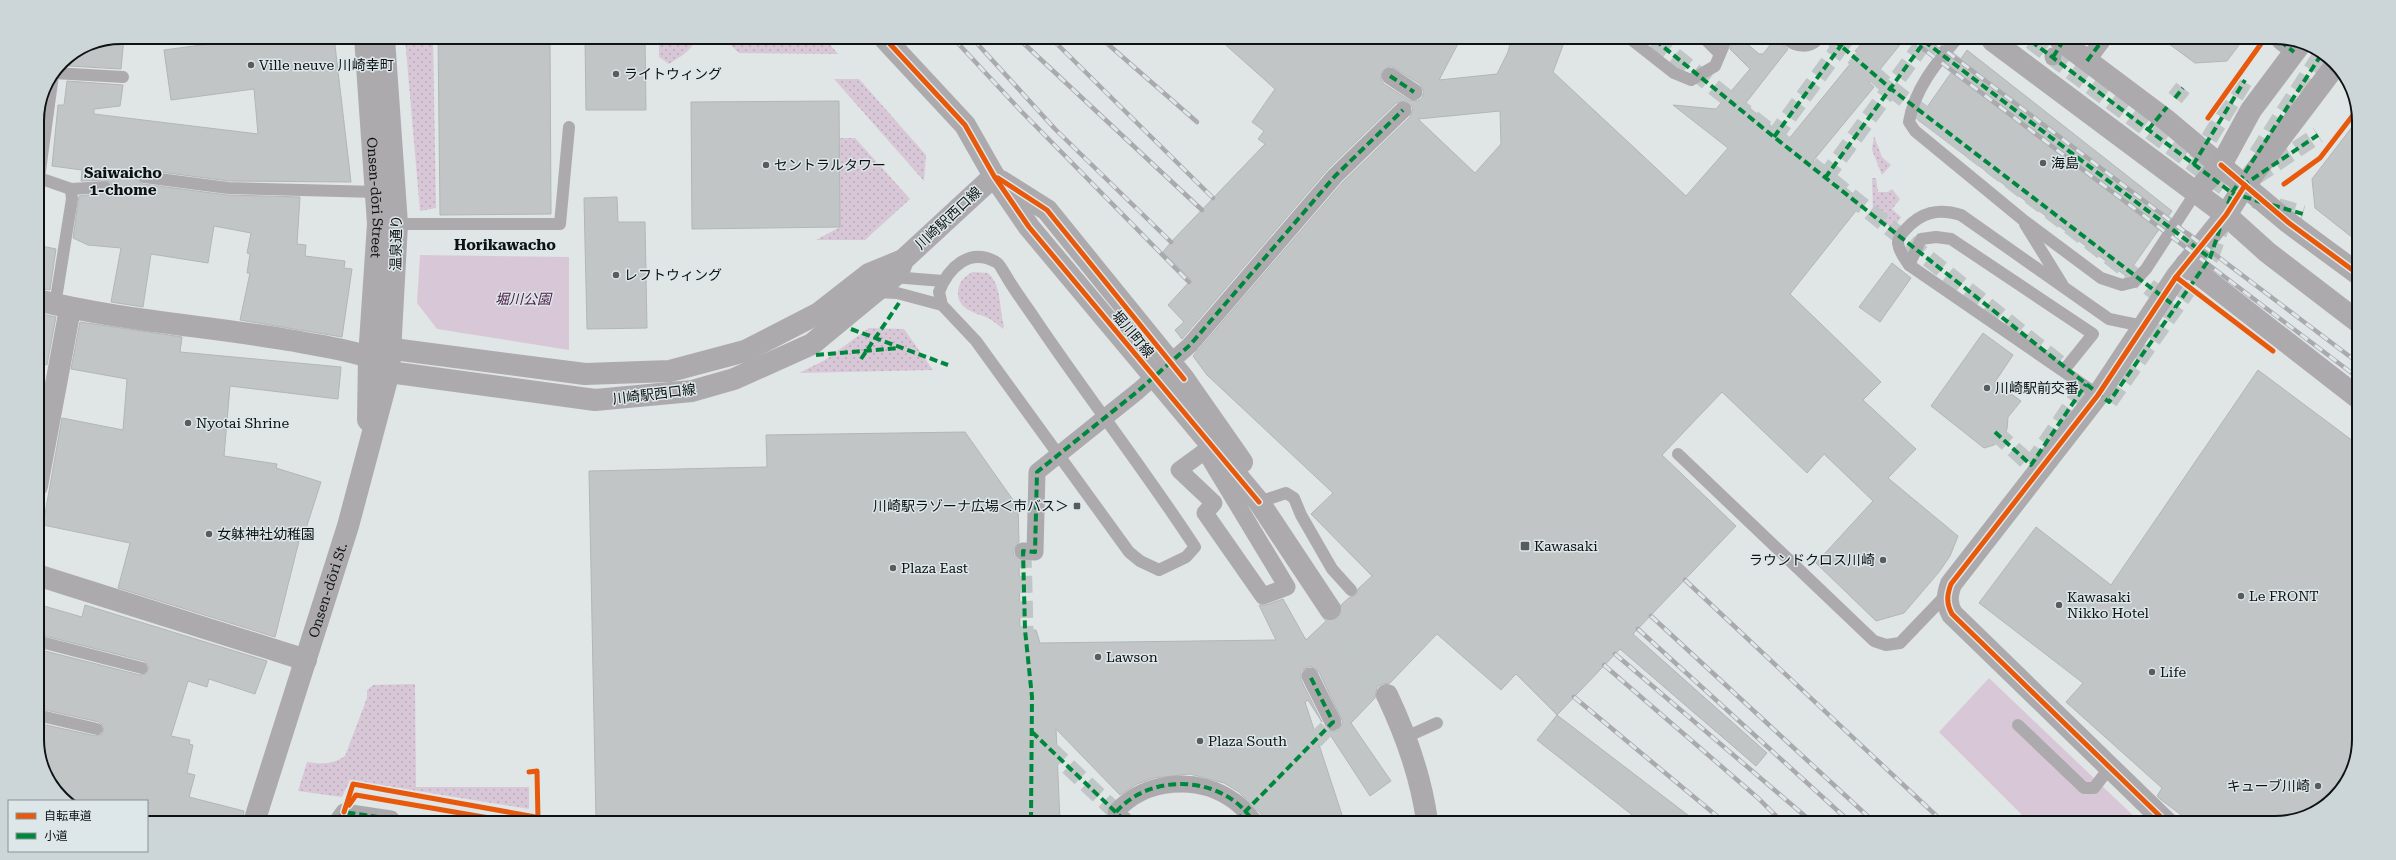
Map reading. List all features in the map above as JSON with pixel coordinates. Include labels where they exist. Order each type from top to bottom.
[{"type":"main road","points":[[2221,165],[2251,110],[2292,46]]},
{"type":"main road","points":[[2245,185],[2333,70]]},
{"type":"street","name":"Onsen-dōri Street","points":[[365,44],[377,192],[387,224],[376,351]]},
{"type":"street","name":"温泉通り","points":[[384,44],[387,224]]},
{"type":"street","name":"堀川町線","points":[[891,44],[965,125],[994,176],[1028,227],[1259,502],[1330,608]]},
{"type":"street","points":[[1997,44],[2196,192],[2267,252],[2352,316]]},
{"type":"street","points":[[2087,61],[2100,44]]},
{"type":"street","points":[[2056,51],[2087,61],[2165,119],[2245,185],[2288,223],[2352,270]]},
{"type":"street","points":[[1390,76],[1414,92]]},
{"type":"street","points":[[1023,551],[1035,552],[1037,472],[1187,351],[1335,176],[1403,110]]},
{"type":"street","points":[[2196,192],[2221,165]]},
{"type":"street","name":"川崎駅西口線","points":[[376,351],[585,374],[670,371],[745,351],[819,313],[898,268],[994,176]]},
{"type":"street","points":[[2160,816],[1952,614],[1948,607],[1948,593],[1951,584],[2098,395],[2186,264],[2226,216],[2245,185]]},
{"type":"street","points":[[2186,264],[2352,393]]},
{"type":"street","name":"川崎駅西口線","points":[[376,351],[389,372],[595,400],[692,391],[734,379],[812,344],[873,283]]},
{"type":"street","points":[[44,411],[54,305],[256,334],[352,352],[376,351]]},
{"type":"street","name":"Onsen-dōri St.","points":[[256,816],[348,526],[369,447],[376,351]]},
{"type":"street","points":[[369,447],[389,372]]},
{"type":"street","points":[[1205,451],[1234,498],[1286,587],[1263,596],[1205,513],[1214,503],[1179,470],[1205,451]]},
{"type":"street","points":[[44,577],[306,660]]},
{"type":"street","points":[[1310,676],[1333,722]]},
{"type":"street","points":[[1387,695],[1406,737],[1426,816]]},
{"type":"street","points":[[1120,816],[1116,812],[1125,801],[1151,788],[1180,783],[1209,788],[1234,801],[1244,816]]},
{"type":"street","points":[[341,815],[354,816]]},
{"type":"lane","points":[[1637,44],[1674,73],[1691,80],[1715,66],[1724,44]]},
{"type":"lane","points":[[1710,44],[1720,54]]},
{"type":"lane","points":[[1793,44],[1806,46],[1810,44]]},
{"type":"lane","points":[[1953,44],[1932,70],[1911,108],[1909,122],[1915,131],[2022,219],[2101,278],[2122,285],[2134,282],[2146,269],[2196,192]]},
{"type":"lane","points":[[60,73],[123,77]]},
{"type":"lane","points":[[44,141],[51,90]]},
{"type":"lane","points":[[387,224],[560,224],[569,128]]},
{"type":"lane","points":[[144,177],[228,188],[377,192]]},
{"type":"lane","points":[[44,180],[71,189],[105,187]]},
{"type":"lane","points":[[54,305],[72,199],[71,189]]},
{"type":"lane","points":[[2098,395],[2064,370],[2032,351],[1909,265],[1902,255],[1898,242],[1901,234],[1914,220],[1931,211],[1949,211],[1961,215],[2109,319],[2143,326]]},
{"type":"lane","points":[[2022,219],[2064,288]]},
{"type":"lane","points":[[1909,265],[1921,239],[1936,237],[1951,239],[2092,334],[2064,370]]},
{"type":"lane","points":[[977,257],[987,258],[998,263],[1014,290],[1114,428],[1195,547],[1186,557],[1159,570],[1140,562],[1129,552],[976,341],[942,305],[939,292],[943,281],[952,268],[963,260],[977,257]]},
{"type":"lane","points":[[898,268],[943,281]]},
{"type":"lane","points":[[873,283],[897,293],[942,305]]},
{"type":"lane","points":[[1678,454],[1874,641],[1886,645],[1900,643],[1948,593]]},
{"type":"lane","points":[[1259,502],[1286,493],[1294,498],[1301,515],[1332,569],[1351,590]]},
{"type":"lane","points":[[44,643],[142,668]]},
{"type":"lane","points":[[44,717],[97,729]]},
{"type":"lane","points":[[1406,737],[1437,723]]},
{"type":"lane","points":[[2018,725],[2084,788],[2094,788],[2110,767]]},
{"type":"green space","points":[[406,44],[433,44],[436,208],[420,211]]},
{"type":"green space","points":[[659,44],[694,44],[689,50],[669,64],[659,57]]},
{"type":"green space","points":[[729,44],[829,44],[838,54],[739,53]]},
{"type":"green space","points":[[834,79],[859,79],[926,155],[924,181]]},
{"type":"green space","points":[[1874,136],[1882,157],[1891,165],[1882,175],[1872,150]]},
{"type":"green space","points":[[840,138],[855,138],[910,199],[865,240],[816,240],[840,227]]},
{"type":"green space","points":[[1872,178],[1876,178],[1878,192],[1888,192],[1892,189],[1900,199],[1892,209],[1901,217],[1893,230],[1873,210]]},
{"type":"green space","name":"堀川公園","points":[[420,255],[569,257],[569,350],[437,329],[417,303]]},
{"type":"green space","points":[[973,272],[988,273],[993,278],[998,291],[1004,326],[1003,329],[990,319],[968,310],[961,303],[958,291],[960,284],[965,277]]},
{"type":"green space","points":[[869,328],[904,329],[933,370],[799,373],[825,360]]},
{"type":"green space","points":[[1989,678],[2134,816],[2023,816],[1939,732]]},
{"type":"green space","points":[[415,684],[416,787],[529,787],[529,809],[350,780],[342,797],[298,791],[307,762],[327,763],[336,761],[345,756],[367,698],[367,690],[373,685]]},
{"type":"building","points":[[123,44],[121,69],[69,66],[70,63],[87,52],[106,45]]},
{"type":"building","points":[[209,44],[335,44],[351,182],[229,181],[145,170],[138,172],[137,180],[143,184],[227,195],[300,197],[297,244],[306,245],[305,256],[345,261],[344,268],[352,269],[342,337],[240,320],[250,273],[247,273],[250,254],[247,253],[251,233],[214,226],[208,263],[151,254],[143,307],[111,302],[121,248],[88,245],[73,238],[79,196],[109,193],[112,190],[111,183],[105,180],[81,181],[82,170],[52,166],[58,105],[64,105],[67,81],[123,85],[120,106],[94,109],[94,114],[258,134],[254,89],[171,100],[164,50]]},
{"type":"building","points":[[438,44],[550,44],[551,214],[440,215]]},
{"type":"building","name":"ライトウィング","points":[[585,44],[645,44],[646,110],[586,110]]},
{"type":"building","points":[[1225,44],[1458,44],[1439,80],[1497,74],[1508,52],[1510,44],[1564,44],[1553,72],[1686,196],[1728,148],[1673,105],[1716,109],[1750,69],[1730,49],[1732,44],[1748,44],[1759,54],[1763,54],[1771,44],[1781,44],[1788,49],[1745,104],[1788,140],[1859,53],[1855,51],[1861,44],[1901,44],[1869,83],[1874,87],[1813,161],[1863,202],[1790,294],[1881,382],[1863,400],[1916,449],[1888,478],[1958,536],[1950,556],[1939,572],[1904,613],[1876,621],[1816,563],[1873,501],[1824,454],[1807,473],[1722,392],[1662,455],[1736,526],[1633,634],[1767,753],[1756,766],[1620,649],[1557,715],[1516,674],[1501,690],[1437,634],[1390,683],[1382,684],[1377,687],[1375,698],[1351,723],[1391,781],[1370,796],[1327,730],[1337,731],[1343,722],[1319,672],[1310,666],[1301,671],[1301,680],[1322,722],[1308,700],[1305,702],[1342,816],[1262,816],[1239,792],[1224,783],[1190,774],[1154,778],[1137,784],[1120,795],[1056,729],[1060,816],[596,816],[589,471],[767,467],[766,435],[965,432],[1018,507],[1019,542],[1013,551],[1014,556],[1019,560],[1020,630],[1036,630],[1040,643],[1276,640],[1259,605],[1266,605],[1283,599],[1306,640],[1326,621],[1337,620],[1341,615],[1341,605],[1350,597],[1356,595],[1358,589],[1372,576],[1311,514],[1333,493],[1207,375],[1193,356],[1342,183],[1410,117],[1413,108],[1406,101],[1396,103],[1328,169],[1182,339],[1175,330],[1184,322],[1168,305],[1191,280],[1163,252],[1265,144],[1258,139],[1264,131],[1252,122],[1275,89]],"holes":[[[1391,66],[1420,84],[1424,92],[1422,98],[1418,101],[1409,100],[1384,84],[1381,80],[1382,71]],[[1500,111],[1501,144],[1475,173],[1418,119]]]},
{"type":"building","points":[[2169,44],[2240,44],[2227,61],[2195,63]]},
{"type":"building","name":"海島","points":[[1967,50],[2172,211],[2126,276],[1918,120]]},
{"type":"building","name":"セントラルタワー","points":[[839,101],[840,227],[692,229],[691,102]]},
{"type":"building","points":[[2352,127],[2352,237],[2315,208],[2312,179]]},
{"type":"building","name":"レフトウィング","points":[[617,197],[618,222],[645,222],[647,328],[587,329],[584,198]]},
{"type":"building","points":[[44,246],[56,249],[50,290],[44,289]]},
{"type":"building","points":[[1892,263],[1911,278],[1880,322],[1859,307]]},
{"type":"building","points":[[44,314],[56,317],[47,365],[44,364]]},
{"type":"building","points":[[80,322],[182,337],[180,352],[341,367],[338,399],[230,386],[224,456],[277,464],[276,468],[321,482],[303,538],[300,537],[275,637],[118,588],[130,543],[44,525],[62,418],[123,430],[127,379],[71,369]]},
{"type":"building","points":[[1983,333],[2013,355],[1995,382],[2021,401],[2008,417],[2007,429],[2002,439],[1994,445],[1984,448],[1931,406]]},
{"type":"building","name":"Le FRONT","points":[[2258,370],[2352,440],[2352,739],[2351,754],[2348,764],[2333,790],[2318,803],[2309,808],[2285,815],[2183,816],[2157,796],[2162,788],[2066,702],[2083,683],[1979,603],[2036,527],[2111,585]]},
{"type":"building","points":[[85,605],[267,661],[255,694],[209,679],[207,687],[188,681],[171,736],[190,740],[189,744],[193,745],[187,773],[195,775],[189,797],[244,811],[243,816],[148,816],[148,800],[74,800],[60,786],[54,777],[45,754],[44,725],[96,736],[102,734],[104,727],[99,722],[44,710],[44,651],[140,675],[147,673],[149,666],[144,661],[44,636],[44,606],[82,617]]},
{"type":"building","points":[[1557,715],[1689,816],[1633,816],[1537,740]]},
{"type":"tunnel","points":[[1660,44],[2064,367]]},
{"type":"tunnel","points":[[1839,44],[1890,88],[2171,304]]},
{"type":"tunnel","points":[[1774,137],[1842,44]]},
{"type":"tunnel","points":[[1825,178],[1923,44]]},
{"type":"tunnel","points":[[1928,44],[2209,257]]},
{"type":"tunnel","points":[[2035,44],[2232,193],[2303,214]]},
{"type":"tunnel","points":[[2257,154],[2319,58]]},
{"type":"tunnel","points":[[2196,160],[2245,80]]},
{"type":"tunnel","points":[[2175,98],[2183,88]]},
{"type":"tunnel","points":[[2255,177],[2318,135]]},
{"type":"tunnel","points":[[2090,387],[2109,402],[2210,258],[2221,227]]},
{"type":"tunnel","points":[[1995,432],[2031,465],[2086,384]]},
{"type":"tunnel","points":[[1023,551],[1025,630],[1032,697],[1031,816]]},
{"type":"tunnel","points":[[1330,609],[1387,695]]},
{"type":"tunnel","points":[[1245,812],[1333,722]]},
{"type":"tunnel","points":[[1032,732],[1116,812]]},
{"type":"railway","points":[[959,44],[1021,111],[1189,282]]},
{"type":"railway","points":[[978,44],[1055,129],[1171,242]]},
{"type":"railway","points":[[1024,44],[1202,210]]},
{"type":"railway","points":[[1057,44],[1213,198]]},
{"type":"railway","points":[[1108,44],[1197,122]]},
{"type":"railway","points":[[1917,44],[2352,373]]},
{"type":"railway","points":[[1937,44],[2352,358]]},
{"type":"railway","points":[[1685,580],[1937,816]]},
{"type":"railway","points":[[1651,616],[1868,816]]},
{"type":"railway","points":[[1638,629],[1843,816]]},
{"type":"railway","points":[[1615,654],[1805,816]]},
{"type":"railway","points":[[1604,665],[1758,798],[1776,816]]},
{"type":"railway","points":[[1574,697],[1717,816]]},
{"type":"marked path","points":[[1660,44],[1774,137],[2109,402],[2210,258],[2221,225]]},
{"type":"marked path","points":[[1839,44],[1890,88],[2176,307]]},
{"type":"marked path","points":[[1774,137],[1842,44]]},
{"type":"marked path","points":[[1825,178],[1923,44]]},
{"type":"marked path","points":[[1928,44],[2210,258]]},
{"type":"marked path","points":[[2035,44],[2232,193],[2261,202]]},
{"type":"marked path","points":[[2053,57],[2061,44]]},
{"type":"marked path","points":[[2087,61],[2100,44]]},
{"type":"marked path","points":[[2285,45],[2294,52]]},
{"type":"marked path","points":[[2228,204],[2232,193],[2319,58]]},
{"type":"marked path","points":[[1390,76],[1414,92]]},
{"type":"marked path","points":[[2193,165],[2245,80]]},
{"type":"marked path","points":[[2175,98],[2183,88]]},
{"type":"marked path","points":[[2148,130],[2167,107]]},
{"type":"marked path","points":[[1031,816],[1032,697],[1025,630],[1023,551],[1035,552],[1037,472],[1138,391],[1190,345],[1335,176],[1403,110]]},
{"type":"marked path","points":[[2242,186],[2318,135]]},
{"type":"marked path","points":[[2272,205],[2303,214]]},
{"type":"marked path","points":[[861,359],[899,303]]},
{"type":"marked path","points":[[851,329],[948,365]]},
{"type":"marked path","points":[[816,355],[900,348]]},
{"type":"marked path","points":[[1995,432],[2031,465],[2086,384]]},
{"type":"marked path","points":[[1241,816],[1333,722],[1310,676]]},
{"type":"marked path","points":[[1032,732],[1120,816]]},
{"type":"marked path","points":[[1116,812],[1128,801],[1157,787],[1173,784],[1189,784],[1205,787],[1220,793],[1237,803],[1249,816]]},
{"type":"marked path","points":[[341,816],[344,812],[371,816]]},
{"type":"cycle path","points":[[890,44],[965,125],[994,176],[1029,227],[1259,502]]},
{"type":"cycle path","points":[[2208,118],[2261,44]]},
{"type":"cycle path","points":[[2284,184],[2320,158],[2352,116]]},
{"type":"cycle path","points":[[2221,165],[2289,223],[2352,270]]},
{"type":"cycle path","points":[[998,178],[1047,210],[1184,379]]},
{"type":"cycle path","points":[[2160,816],[1952,614],[1948,603],[1948,595],[1951,584],[2098,395],[2176,277],[2226,215],[2245,185]]},
{"type":"cycle path","points":[[2176,277],[2273,351]]},
{"type":"cycle path","points":[[529,772],[537,771],[538,816]]},
{"type":"cycle path","points":[[344,812],[353,784],[530,816]]},
{"type":"cycle path","points":[[349,805],[356,795],[478,816]]},
{"type":"place","name":"Ville neuve 川崎幸町","points":[[251,65]]},
{"type":"place","name":"ライトウィング","points":[[616,74]]},
{"type":"place","name":"海島","points":[[2043,163]]},
{"type":"place","name":"セントラルタワー","points":[[766,165]]},
{"type":"place","name":"レフトウィング","points":[[616,275]]},
{"type":"place","name":"川崎駅前交番","points":[[1987,388]]},
{"type":"place","name":"Nyotai Shrine","points":[[188,423]]},
{"type":"place","name":"川崎駅ラゾーナ広場＜市バス＞","points":[[1077,506]]},
{"type":"place","name":"女躰神社幼稚園","points":[[209,534]]},
{"type":"place","name":"Kawasaki","points":[[1525,546]]},
{"type":"place","name":"ラウンドクロス川崎","points":[[1883,560]]},
{"type":"place","name":"Plaza East","points":[[893,568]]},
{"type":"place","name":"Le FRONT","points":[[2241,596]]},
{"type":"place","name":"Kawasaki Nikko Hotel","points":[[2059,605]]},
{"type":"place","name":"Lawson","points":[[1098,657]]},
{"type":"place","name":"Life","points":[[2152,672]]},
{"type":"place","name":"Plaza South","points":[[1200,741]]},
{"type":"place","name":"キューブ川崎","points":[[2318,786]]},
{"type":"district","name":"Saiwaicho 1-chome","points":[[123,182]]},
{"type":"district","name":"Horikawacho","points":[[505,245]]}]
